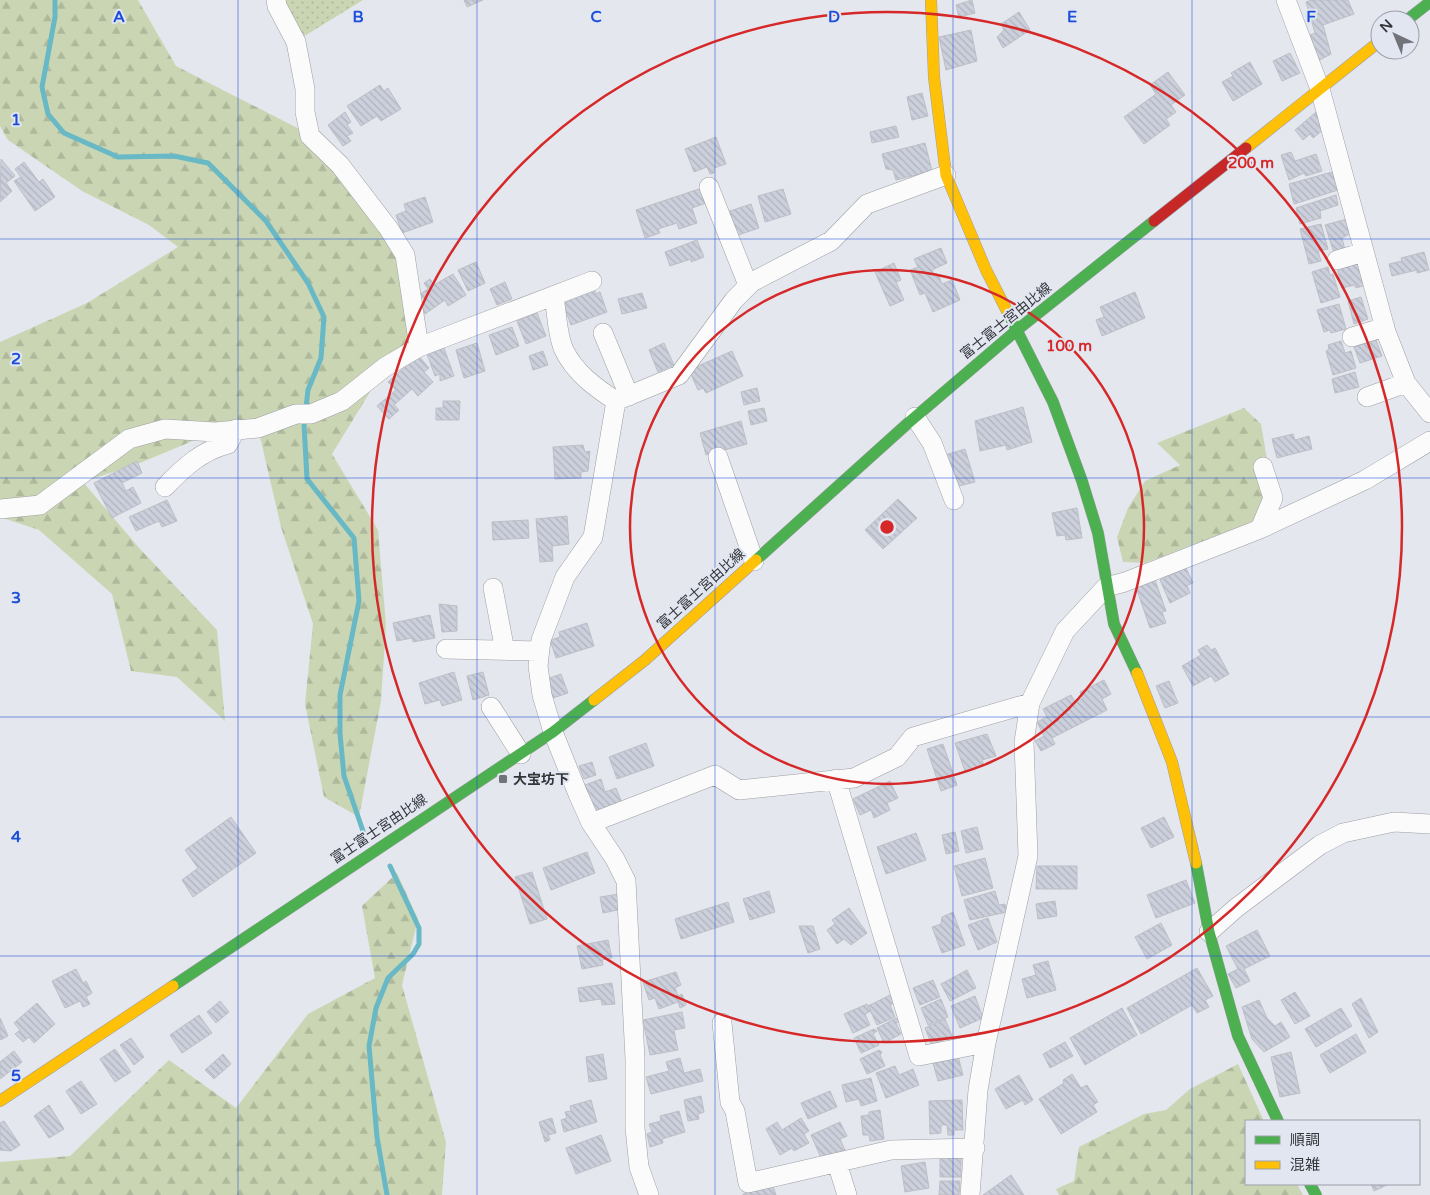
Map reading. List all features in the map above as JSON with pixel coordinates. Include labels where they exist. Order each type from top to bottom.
[{"type":"main road","points":[[931,0],[934,77],[946,175],[986,270],[1053,402],[1070,447],[1098,533],[1114,624],[1146,692],[1172,762],[1192,836],[1209,932],[1238,1036],[1278,1120]]},
{"type":"main road","points":[[1420,10],[1430,2]]},
{"type":"main road","name":"富士富士宮由比線","points":[[0,1101],[553,732],[645,660],[915,417],[1017,330],[1370,49]]},
{"type":"street","points":[[276,0],[277,6],[296,42],[305,89],[305,112],[310,136],[340,165],[389,229],[405,255],[419,348]]},
{"type":"street","points":[[1286,0],[1320,89],[1385,327],[1406,383],[1430,413]]},
{"type":"street","points":[[554,297],[564,349],[578,370],[595,388],[622,399],[679,375],[734,300],[748,285],[831,241],[867,204],[946,175]]},
{"type":"street","points":[[708,187],[748,285]]},
{"type":"street","points":[[1337,260],[1364,252]]},
{"type":"street","points":[[0,509],[40,505],[129,439],[165,429],[214,432],[258,428],[342,402],[385,367],[419,348],[592,281]]},
{"type":"street","points":[[1352,337],[1385,327]]},
{"type":"street","points":[[603,333],[622,399],[593,537],[565,577],[541,640],[539,676],[553,732],[591,823],[615,859],[626,881],[635,1059],[635,1128],[639,1167],[649,1195]]},
{"type":"street","points":[[1367,398],[1406,383]]},
{"type":"street","points":[[915,417],[932,443],[954,500]]},
{"type":"street","points":[[165,487],[187,463],[217,447],[228,444],[236,429]]},
{"type":"street","points":[[970,1195],[978,1090],[986,1043],[1028,856],[1024,742],[1030,703],[1065,631],[1106,587],[1125,582],[1260,529],[1365,480],[1430,441]]},
{"type":"street","points":[[718,457],[754,561]]},
{"type":"street","points":[[1260,529],[1273,498],[1263,468]]},
{"type":"street","points":[[493,588],[505,651]]},
{"type":"street","points":[[446,649],[539,651]]},
{"type":"street","points":[[591,823],[715,775],[739,790],[854,778],[897,757],[913,737],[1030,703]]},
{"type":"street","points":[[491,707],[521,754]]},
{"type":"street","points":[[836,780],[919,1056],[986,1043]]},
{"type":"street","points":[[1209,932],[1236,908],[1320,845],[1343,833],[1394,822],[1430,824]]},
{"type":"street","points":[[722,1024],[730,1102],[735,1111],[748,1183],[891,1150],[975,1148]]},
{"type":"street","points":[[837,1163],[846,1195]]},
{"type":"green space","points":[[0,0],[138,0],[176,66],[313,136],[399,246],[416,342],[389,361],[332,454],[378,530],[386,625],[381,701],[359,817],[324,797],[305,704],[313,624],[281,527],[258,428],[214,432],[140,463],[83,482],[140,549],[217,630],[225,721],[177,677],[131,671],[112,594],[39,530],[0,517],[0,342],[87,303],[178,247],[149,225],[82,191],[8,140],[0,126]]},
{"type":"green space","points":[[282,0],[363,0],[303,37]]},
{"type":"green space","points":[[1244,408],[1261,424],[1276,513],[1145,563],[1123,562],[1117,537],[1128,508],[1145,481],[1180,465],[1157,443]]},
{"type":"green space","points":[[397,873],[418,919],[402,985],[446,1142],[442,1195],[0,1195],[0,1162],[70,1156],[169,1060],[236,1108],[308,1014],[375,978],[362,906]]},
{"type":"green space","points":[[1238,1064],[1264,1120],[1245,1120],[1245,1185],[1298,1185],[1303,1195],[1059,1195],[1056,1189],[1074,1181],[1079,1147],[1144,1114],[1166,1110],[1190,1089]]},
{"type":"building","points":[[464,0],[483,0],[467,7]]},
{"type":"building","points":[[972,0],[975,13],[959,17],[956,5]]},
{"type":"building","points":[[1312,0],[1348,0],[1354,14],[1323,25],[1331,54],[1318,61],[1310,35],[1315,33],[1306,2]]},
{"type":"building","points":[[1019,12],[1030,30],[1003,48],[997,37],[1004,30],[1001,24]]},
{"type":"building","points":[[971,30],[977,61],[946,70],[939,37]]},
{"type":"building","points":[[1290,53],[1300,73],[1282,81],[1273,61]]},
{"type":"building","points":[[1250,62],[1262,84],[1233,101],[1222,82],[1233,76],[1231,73]]},
{"type":"building","points":[[1168,72],[1185,95],[1171,105],[1176,112],[1166,119],[1170,125],[1144,144],[1124,117],[1156,94],[1150,85]]},
{"type":"building","points":[[380,85],[384,91],[388,88],[401,109],[381,121],[377,116],[361,126],[347,106]]},
{"type":"building","points":[[922,93],[928,116],[912,120],[907,97]]},
{"type":"building","points":[[345,112],[351,122],[347,125],[353,133],[347,136],[351,141],[343,146],[328,125]]},
{"type":"building","points":[[1316,112],[1323,121],[1319,124],[1324,129],[1313,138],[1310,134],[1303,140],[1295,130]]},
{"type":"building","points":[[896,126],[899,137],[872,143],[870,132]]},
{"type":"building","points":[[716,137],[726,164],[714,168],[714,173],[710,174],[707,167],[694,172],[685,149]]},
{"type":"building","points":[[925,143],[932,171],[896,180],[893,170],[886,169],[882,154]]},
{"type":"building","points":[[1291,152],[1295,161],[1316,154],[1322,171],[1306,176],[1304,173],[1289,180],[1281,155]]},
{"type":"building","points":[[1,159],[15,176],[6,183],[12,191],[0,202]]},
{"type":"building","points":[[24,162],[39,182],[43,179],[55,197],[35,211],[14,181],[21,177],[15,169]]},
{"type":"building","points":[[1332,172],[1338,190],[1294,204],[1289,184]]},
{"type":"building","points":[[705,187],[709,202],[692,208],[697,223],[679,229],[677,223],[658,229],[660,233],[645,238],[636,210]]},
{"type":"building","points":[[783,189],[791,214],[765,222],[758,196]]},
{"type":"building","points":[[1336,195],[1338,205],[1320,211],[1321,218],[1300,224],[1296,208]]},
{"type":"building","points":[[425,197],[433,222],[402,233],[396,215],[406,211],[404,204]]},
{"type":"building","points":[[751,204],[759,228],[735,236],[727,212]]},
{"type":"building","points":[[1347,219],[1351,233],[1342,238],[1345,250],[1334,253],[1325,225]]},
{"type":"building","points":[[1321,224],[1328,249],[1318,251],[1321,261],[1309,264],[1300,229]]},
{"type":"building","points":[[697,240],[704,257],[691,262],[691,259],[670,266],[665,252]]},
{"type":"building","points":[[941,248],[947,263],[932,270],[935,277],[939,276],[942,284],[952,280],[960,300],[933,312],[925,293],[920,295],[910,270],[918,267],[914,259]]},
{"type":"building","points":[[1424,252],[1429,270],[1417,273],[1417,270],[1392,276],[1389,264],[1402,261],[1401,258]]},
{"type":"building","points":[[476,262],[485,283],[468,291],[458,270]]},
{"type":"building","points":[[1361,262],[1366,285],[1356,288],[1355,285],[1342,288],[1337,268]]},
{"type":"building","points":[[894,263],[901,280],[896,282],[904,300],[890,306],[875,272]]},
{"type":"building","points":[[1328,267],[1330,275],[1333,274],[1340,297],[1321,303],[1312,272]]},
{"type":"building","points":[[453,274],[466,295],[448,306],[445,300],[425,314],[420,304],[425,301],[420,294],[428,289],[424,283],[430,279],[434,285]]},
{"type":"building","points":[[505,282],[512,299],[497,305],[490,289]]},
{"type":"building","points":[[595,288],[595,294],[600,292],[607,312],[571,325],[563,303],[570,301],[569,297]]},
{"type":"building","points":[[1135,292],[1145,318],[1102,336],[1096,320],[1104,317],[1100,307]]},
{"type":"building","points":[[642,293],[647,308],[622,314],[618,299]]},
{"type":"building","points":[[1361,297],[1368,319],[1354,324],[1348,301]]},
{"type":"building","points":[[1339,304],[1346,329],[1331,333],[1330,330],[1324,332],[1317,310]]},
{"type":"building","points":[[537,313],[546,336],[526,344],[517,321]]},
{"type":"building","points":[[512,327],[519,346],[496,355],[489,335]]},
{"type":"building","points":[[1376,340],[1382,356],[1360,363],[1354,347]]},
{"type":"building","points":[[1341,341],[1345,353],[1351,351],[1356,368],[1333,375],[1326,351],[1329,349],[1328,345]]},
{"type":"building","points":[[477,343],[485,371],[464,378],[456,350]]},
{"type":"building","points":[[664,343],[674,365],[658,372],[649,350]]},
{"type":"building","points":[[444,348],[454,376],[440,381],[440,374],[435,376],[427,354]]},
{"type":"building","points":[[543,351],[548,365],[533,370],[529,356]]},
{"type":"building","points":[[732,351],[743,376],[706,393],[703,388],[698,390],[689,370]]},
{"type":"building","points":[[418,355],[429,368],[424,372],[433,382],[418,396],[412,389],[394,405],[399,410],[389,419],[377,406],[396,390],[388,382]]},
{"type":"building","points":[[1355,372],[1359,387],[1335,393],[1332,379]]},
{"type":"building","points":[[757,388],[760,401],[744,405],[741,392]]},
{"type":"building","points":[[443,401],[460,401],[459,420],[436,420],[436,408],[443,408]]},
{"type":"building","points":[[1023,407],[1032,442],[1007,450],[1006,445],[980,451],[975,421]]},
{"type":"building","points":[[764,408],[767,421],[751,425],[748,411]]},
{"type":"building","points":[[741,421],[747,444],[706,455],[700,433]]},
{"type":"building","points":[[1293,434],[1295,440],[1309,436],[1312,449],[1277,458],[1272,439]]},
{"type":"building","points":[[583,445],[585,452],[590,451],[588,471],[581,472],[581,478],[555,479],[553,447]]},
{"type":"building","points":[[965,449],[975,482],[959,486],[955,474],[951,476],[945,455]]},
{"type":"building","points":[[137,461],[142,473],[122,483],[126,491],[133,487],[141,503],[112,518],[94,483]]},
{"type":"building","points":[[898,499],[917,518],[883,549],[865,530]]},
{"type":"building","points":[[167,500],[177,521],[162,527],[159,521],[136,531],[129,517]]},
{"type":"building","points":[[1077,508],[1082,538],[1066,540],[1065,535],[1057,536],[1052,513]]},
{"type":"building","points":[[567,516],[569,544],[552,546],[553,561],[540,562],[536,519]]},
{"type":"building","points":[[528,520],[529,538],[493,540],[492,522]]},
{"type":"building","points":[[1186,568],[1193,583],[1187,585],[1190,593],[1170,603],[1160,580]]},
{"type":"building","points":[[1155,580],[1166,611],[1162,612],[1166,623],[1150,628],[1136,587]]},
{"type":"building","points":[[439,604],[457,606],[457,631],[442,632]]},
{"type":"building","points":[[430,615],[435,638],[413,642],[412,638],[397,641],[393,623]]},
{"type":"building","points":[[587,623],[594,646],[556,658],[550,640],[560,637],[559,632]]},
{"type":"building","points":[[1207,645],[1211,650],[1215,648],[1229,674],[1215,682],[1211,676],[1193,686],[1182,666],[1201,655],[1198,650]]},
{"type":"building","points":[[454,672],[462,700],[442,706],[440,700],[425,704],[419,683]]},
{"type":"building","points":[[483,672],[489,695],[473,700],[467,676]]},
{"type":"building","points":[[561,674],[568,693],[553,698],[547,679]]},
{"type":"building","points":[[1104,680],[1111,694],[1102,699],[1107,710],[1052,738],[1055,744],[1041,751],[1035,741],[1044,736],[1037,722],[1047,717],[1043,709],[1071,695],[1075,702],[1083,698],[1080,692]]},
{"type":"building","points":[[1169,681],[1178,703],[1165,708],[1156,686]]},
{"type":"building","points":[[987,734],[996,756],[982,760],[984,765],[965,771],[955,743]]},
{"type":"building","points":[[646,743],[654,766],[617,779],[609,757]]},
{"type":"building","points":[[943,744],[957,785],[941,791],[927,749]]},
{"type":"building","points":[[592,762],[596,775],[584,779],[579,766]]},
{"type":"building","points":[[601,779],[605,792],[616,788],[622,803],[595,812],[585,785]]},
{"type":"building","points":[[890,781],[898,798],[887,803],[890,810],[874,818],[871,810],[860,815],[853,799]]},
{"type":"building","points":[[231,817],[256,853],[193,897],[182,880],[198,868],[185,850]]},
{"type":"building","points":[[1164,817],[1174,837],[1151,848],[1141,828]]},
{"type":"building","points":[[977,827],[983,849],[966,853],[961,831]]},
{"type":"building","points":[[955,832],[959,851],[946,854],[942,835]]},
{"type":"building","points":[[916,833],[926,860],[886,874],[877,847]]},
{"type":"building","points":[[587,852],[595,873],[551,890],[543,868]]},
{"type":"building","points":[[985,858],[993,888],[962,896],[954,866]]},
{"type":"building","points":[[1037,866],[1077,866],[1077,889],[1036,889]]},
{"type":"building","points":[[532,872],[547,919],[530,924],[515,877]]},
{"type":"building","points":[[1186,880],[1195,903],[1156,918],[1147,895]]},
{"type":"building","points":[[769,891],[775,912],[750,920],[743,899]]},
{"type":"building","points":[[995,891],[999,905],[1005,904],[1007,912],[970,920],[964,900]]},
{"type":"building","points":[[619,894],[622,909],[603,913],[600,897]]},
{"type":"building","points":[[1055,901],[1057,916],[1038,919],[1036,904]]},
{"type":"building","points":[[728,902],[734,922],[681,939],[675,919]]},
{"type":"building","points":[[849,908],[867,933],[851,945],[844,939],[837,944],[827,930],[835,924],[832,920]]},
{"type":"building","points":[[953,912],[965,945],[942,953],[932,927],[941,924],[942,917]]},
{"type":"building","points":[[988,918],[997,942],[978,950],[968,925]]},
{"type":"building","points":[[1161,923],[1172,945],[1147,959],[1135,937]]},
{"type":"building","points":[[799,926],[813,926],[820,949],[808,953]]},
{"type":"building","points":[[1257,930],[1270,956],[1244,969],[1250,981],[1236,988],[1228,974],[1238,969],[1226,946]]},
{"type":"building","points":[[608,940],[612,958],[602,960],[603,965],[582,969],[577,946]]},
{"type":"building","points":[[1048,961],[1056,990],[1027,998],[1022,979],[1036,975],[1033,965]]},
{"type":"building","points":[[1197,968],[1213,996],[1205,1000],[1209,1007],[1197,1013],[1192,1005],[1141,1034],[1127,1008]]},
{"type":"building","points":[[76,969],[83,983],[86,981],[92,993],[86,997],[90,1004],[83,1007],[80,1001],[65,1008],[52,981]]},
{"type":"building","points":[[967,970],[976,988],[950,1001],[941,984]]},
{"type":"building","points":[[676,972],[681,985],[675,988],[678,996],[682,994],[686,1005],[680,1008],[678,1002],[659,1009],[655,998],[649,1000],[643,982]]},
{"type":"building","points":[[933,980],[940,997],[920,1005],[913,988]]},
{"type":"building","points":[[612,983],[615,1004],[602,1005],[601,999],[580,1002],[578,988]]},
{"type":"building","points":[[1295,992],[1310,1016],[1295,1024],[1281,1000]]},
{"type":"building","points":[[890,995],[894,1003],[890,1005],[895,1017],[877,1025],[868,1006]]},
{"type":"building","points":[[975,996],[983,1018],[960,1028],[951,1006]]},
{"type":"building","points":[[1361,998],[1378,1032],[1369,1038],[1352,1004]]},
{"type":"building","points":[[941,999],[948,1017],[928,1025],[921,1008]]},
{"type":"building","points":[[1259,1000],[1267,1018],[1275,1026],[1281,1022],[1290,1037],[1264,1052],[1252,1039],[1242,1007]]},
{"type":"building","points":[[220,1001],[229,1012],[216,1023],[207,1012]]},
{"type":"building","points":[[37,1003],[55,1024],[34,1043],[29,1037],[23,1042],[15,1034],[20,1030],[14,1023]]},
{"type":"building","points":[[867,1004],[871,1011],[865,1014],[870,1025],[853,1033],[844,1014]]},
{"type":"building","points":[[1122,1008],[1137,1035],[1085,1065],[1070,1038]]},
{"type":"building","points":[[1341,1008],[1352,1026],[1316,1047],[1305,1029]]},
{"type":"building","points":[[682,1012],[685,1028],[674,1030],[678,1050],[650,1055],[643,1020]]},
{"type":"building","points":[[199,1015],[212,1033],[182,1053],[170,1035]]},
{"type":"building","points":[[0,1018],[8,1036],[0,1040]]},
{"type":"building","points":[[896,1018],[899,1021],[896,1023],[901,1034],[884,1043],[877,1028]]},
{"type":"building","points":[[945,1019],[952,1036],[932,1045],[925,1028]]},
{"type":"building","points":[[874,1029],[877,1031],[873,1034],[879,1045],[861,1053],[854,1038]]},
{"type":"building","points":[[1356,1034],[1366,1052],[1330,1073],[1320,1055]]},
{"type":"building","points":[[131,1038],[144,1057],[134,1065],[120,1045]]},
{"type":"building","points":[[1065,1042],[1073,1056],[1050,1068],[1043,1054]]},
{"type":"building","points":[[115,1049],[131,1072],[115,1082],[100,1059]]},
{"type":"building","points":[[879,1050],[882,1052],[880,1055],[885,1066],[867,1074],[860,1059]]},
{"type":"building","points":[[14,1051],[22,1062],[0,1079],[0,1062]]},
{"type":"building","points":[[1291,1052],[1300,1093],[1280,1097],[1271,1057]]},
{"type":"building","points":[[223,1054],[231,1064],[214,1079],[205,1070]]},
{"type":"building","points":[[603,1054],[607,1079],[589,1082],[586,1057]]},
{"type":"building","points":[[958,1056],[963,1075],[938,1081],[933,1063]]},
{"type":"building","points":[[680,1058],[684,1073],[700,1069],[703,1081],[651,1094],[646,1077],[669,1071],[666,1062]]},
{"type":"building","points":[[895,1066],[899,1075],[913,1069],[919,1085],[886,1098],[876,1073]]},
{"type":"building","points":[[1072,1074],[1081,1088],[1087,1085],[1098,1102],[1093,1105],[1097,1112],[1061,1134],[1039,1099],[1064,1083],[1063,1080]]},
{"type":"building","points":[[1019,1075],[1033,1100],[1025,1105],[1023,1100],[1006,1109],[995,1089]]},
{"type":"building","points":[[871,1078],[877,1101],[861,1106],[859,1099],[846,1102],[842,1085]]},
{"type":"building","points":[[81,1081],[97,1104],[81,1114],[66,1091]]},
{"type":"building","points":[[830,1091],[837,1107],[808,1119],[801,1103]]},
{"type":"building","points":[[701,1096],[704,1112],[698,1114],[699,1119],[688,1121],[684,1100]]},
{"type":"building","points":[[591,1100],[597,1122],[564,1132],[561,1120],[567,1118],[565,1112],[571,1111],[570,1106]]},
{"type":"building","points":[[962,1100],[963,1130],[954,1130],[954,1135],[948,1135],[947,1125],[941,1125],[941,1133],[930,1134],[929,1101]]},
{"type":"building","points":[[49,1105],[64,1129],[49,1138],[34,1116]]},
{"type":"building","points":[[880,1110],[884,1139],[870,1141],[869,1135],[863,1135],[861,1116]]},
{"type":"building","points":[[679,1111],[685,1132],[662,1139],[663,1143],[650,1147],[647,1134],[652,1132],[649,1124],[661,1121],[660,1116]]},
{"type":"building","points":[[552,1118],[556,1133],[548,1135],[550,1140],[545,1142],[539,1122]]},
{"type":"building","points":[[801,1118],[809,1131],[804,1134],[809,1143],[794,1151],[792,1148],[780,1155],[766,1129],[777,1122],[782,1130]]},
{"type":"building","points":[[4,1121],[20,1145],[11,1151],[0,1150],[0,1123]]},
{"type":"building","points":[[840,1122],[847,1136],[840,1139],[845,1150],[821,1158],[811,1135]]},
{"type":"building","points":[[601,1135],[611,1161],[576,1174],[566,1148]]},
{"type":"building","points":[[940,1156],[961,1156],[961,1177],[940,1177]]},
{"type":"building","points":[[925,1162],[929,1188],[905,1192],[901,1166]]},
{"type":"building","points":[[1011,1175],[1024,1195],[983,1195]]},
{"type":"building","points":[[940,1181],[960,1181],[959,1195],[939,1195]]},
{"type":"building","points":[[1371,1185],[1387,1185],[1374,1191]]},
{"type":"building","points":[[773,1186],[776,1195],[743,1195],[743,1194]]},
{"type":"waterway","points":[[55,0],[55,17],[42,87],[48,114],[64,133],[118,157],[174,156],[208,163],[266,221],[308,283],[324,317],[321,358],[308,390],[304,424],[307,479],[354,538],[359,601],[340,695],[340,734],[344,776],[363,831]]},
{"type":"waterway","points":[[387,1195],[377,1137],[369,1046],[376,1008],[388,978],[413,954],[419,944],[419,928],[390,866]]},
{"type":"traffic: fast","points":[[1420,10],[1430,2]]},
{"type":"traffic: fast","points":[[756,560],[907,424],[1017,330],[1154,221]]},
{"type":"traffic: fast","points":[[1008,313],[1053,402],[1082,481],[1098,533],[1114,624],[1137,673]]},
{"type":"traffic: fast","points":[[173,986],[553,732],[594,700]]},
{"type":"traffic: fast","points":[[1196,863],[1209,932],[1238,1036],[1278,1120]]},
{"type":"traffic: fast","points":[[1311,1185],[1316,1195]]},
{"type":"traffic: slow","points":[[931,0],[934,77],[946,175],[986,270],[1008,313]]},
{"type":"traffic: slow","points":[[1246,148],[1370,49]]},
{"type":"traffic: slow","points":[[594,700],[645,660],[756,560]]},
{"type":"traffic: slow","points":[[1137,673],[1172,762],[1196,863]]},
{"type":"traffic: slow","points":[[0,1101],[173,986]]},
{"type":"traffic: jam","points":[[1154,221],[1246,148]]},
{"type":"place","name":"大宝坊下","points":[[503,779]]}]
